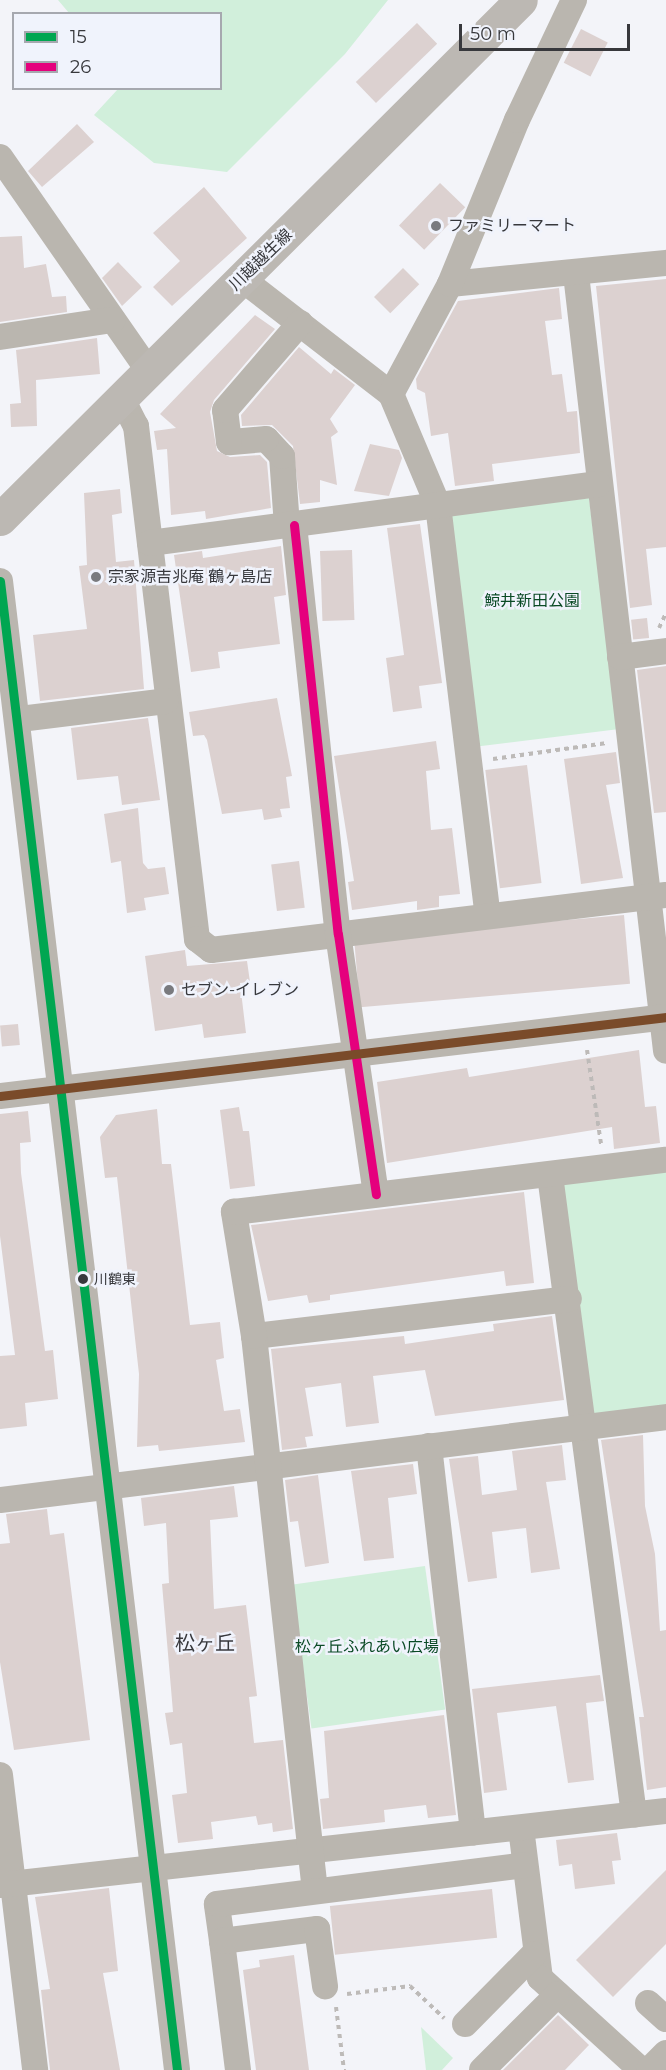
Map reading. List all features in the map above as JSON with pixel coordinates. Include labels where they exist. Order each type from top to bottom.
[{"type":"main road","name":"川越越生線","points":[[0,519],[521,0]]},
{"type":"street","points":[[391,394],[450,284],[517,120],[574,0]]},
{"type":"street","points":[[0,157],[148,370]]},
{"type":"street","points":[[450,284],[576,274],[666,263]]},
{"type":"street","points":[[576,274],[598,484],[629,740],[657,896],[666,1052]]},
{"type":"street","points":[[242,279],[391,394],[438,505],[488,916]]},
{"type":"street","points":[[0,337],[113,320]]},
{"type":"street","points":[[300,323],[225,410],[228,442],[266,439],[282,456],[338,934],[376,1194]]},
{"type":"street","points":[[121,397],[136,426],[166,701],[197,939],[211,950],[657,896]]},
{"type":"street","points":[[150,543],[598,484]]},
{"type":"street","points":[[0,581],[20,719],[61,1088],[177,2070]]},
{"type":"street","points":[[620,657],[666,651]]},
{"type":"street","points":[[20,719],[166,701]]},
{"type":"street","points":[[0,1096],[664,1018]]},
{"type":"street","points":[[315,1891],[254,1336],[234,1212],[666,1160]]},
{"type":"street","points":[[550,1175],[569,1299],[583,1427],[634,1815]]},
{"type":"street","points":[[254,1336],[569,1299]]},
{"type":"street","points":[[0,1500],[109,1488],[267,1463],[666,1417]]},
{"type":"street","points":[[429,1446],[473,1833]]},
{"type":"street","points":[[0,1775],[6,1885],[35,2070]]},
{"type":"street","points":[[6,1885],[310,1853],[666,1811]]},
{"type":"street","points":[[521,1828],[534,1954],[540,1978],[641,2070]]},
{"type":"street","points":[[238,2070],[217,1904],[525,1865]]},
{"type":"street","points":[[222,1941],[317,1929],[325,1986]]},
{"type":"street","points":[[457,2024],[534,1954]]},
{"type":"street","points":[[482,2070],[558,1994]]},
{"type":"street","points":[[649,2070],[666,2053]]},
{"type":"path","points":[[470,762],[629,740]]},
{"type":"path","points":[[586,1048],[605,1168]]},
{"type":"path","points":[[345,2070],[334,1996],[410,1986],[457,2024]]},
{"type":"green space","points":[[58,0],[388,0],[345,54],[227,172],[154,163],[94,115],[117,90],[222,90],[222,12],[68,12]]},
{"type":"green space","name":"鯨井新田公園","points":[[589,498],[617,729],[479,746],[451,515]]},
{"type":"green space","points":[[666,1169],[666,1412],[591,1421],[558,1182]]},
{"type":"green space","name":"松ヶ丘ふれあい広場","points":[[425,1566],[445,1710],[311,1728],[291,1585]]},
{"type":"green space","points":[[421,2027],[453,2058],[442,2070],[426,2070]]},
{"type":"building","points":[[417,23],[437,44],[376,103],[356,82]]},
{"type":"building","points":[[581,29],[608,43],[590,76],[564,63]]},
{"type":"building","points":[[77,124],[94,142],[42,187],[28,171]]},
{"type":"building","points":[[440,183],[465,207],[424,250],[399,225]]},
{"type":"building","points":[[204,187],[247,238],[172,306],[153,287],[180,261],[153,233]]},
{"type":"building","points":[[22,236],[24,268],[46,264],[52,297],[66,296],[67,312],[0,322],[0,237]]},
{"type":"building","points":[[118,262],[142,287],[122,306],[102,278]]},
{"type":"building","points":[[403,268],[419,284],[390,313],[374,297]]},
{"type":"building","points":[[666,279],[666,547],[646,549],[652,605],[630,608],[596,286]]},
{"type":"building","points":[[559,288],[562,319],[545,321],[552,375],[562,374],[567,412],[577,411],[580,453],[492,464],[494,481],[455,486],[448,433],[431,436],[425,393],[417,389],[416,379],[458,301]]},
{"type":"building","points":[[255,315],[275,329],[214,400],[210,412],[217,451],[230,457],[260,455],[267,462],[271,508],[206,519],[205,511],[171,515],[167,449],[157,450],[154,431],[176,428],[160,414]]},
{"type":"building","points":[[97,338],[100,374],[36,380],[37,426],[11,427],[10,404],[21,403],[16,350]]},
{"type":"building","points":[[299,347],[331,374],[334,369],[355,385],[330,419],[338,432],[331,437],[337,485],[320,480],[320,502],[300,504],[293,446],[272,425],[242,426],[241,415]]},
{"type":"building","points":[[370,444],[399,450],[402,458],[389,496],[354,491]]},
{"type":"building","points":[[120,489],[122,513],[112,515],[116,562],[134,560],[144,689],[40,701],[33,635],[87,629],[79,566],[87,565],[84,493]]},
{"type":"building","points":[[420,524],[442,683],[419,686],[422,708],[393,712],[386,658],[404,655],[387,528]]},
{"type":"building","points":[[281,546],[286,595],[274,597],[280,644],[218,652],[220,668],[191,672],[174,555],[202,551],[203,558]]},
{"type":"building","points":[[352,550],[354,620],[322,621],[320,551]]},
{"type":"building","points":[[647,618],[649,638],[633,640],[631,620]]},
{"type":"building","points":[[666,666],[666,812],[654,813],[637,670]]},
{"type":"building","points":[[277,698],[292,776],[286,777],[290,808],[280,809],[282,817],[264,820],[262,809],[222,814],[207,740],[204,735],[193,736],[189,712]]},
{"type":"building","points":[[148,718],[160,800],[122,805],[118,776],[77,780],[71,728]]},
{"type":"building","points":[[436,741],[440,769],[426,771],[431,830],[452,828],[460,894],[439,896],[439,907],[417,910],[417,901],[352,910],[348,882],[354,881],[334,756]]},
{"type":"building","points":[[616,752],[620,783],[606,785],[623,878],[581,884],[564,759]]},
{"type":"building","points":[[527,765],[542,883],[500,888],[485,770]]},
{"type":"building","points":[[138,808],[143,863],[148,869],[165,867],[169,894],[144,898],[146,910],[127,913],[121,861],[111,863],[104,814]]},
{"type":"building","points":[[299,861],[305,908],[277,911],[271,864]]},
{"type":"building","points":[[624,915],[630,984],[360,1007],[354,939]]},
{"type":"building","points":[[185,950],[187,966],[247,961],[250,982],[240,983],[246,1033],[204,1038],[202,1024],[155,1031],[145,956]]},
{"type":"building","points":[[18,1024],[20,1045],[2,1046],[0,1026]]},
{"type":"building","points":[[639,1050],[645,1107],[656,1106],[660,1143],[614,1149],[612,1127],[387,1163],[377,1082],[467,1068],[469,1077]]},
{"type":"building","points":[[239,1107],[243,1131],[249,1131],[255,1186],[230,1189],[220,1110]]},
{"type":"building","points":[[157,1109],[162,1164],[171,1164],[190,1325],[220,1322],[224,1358],[216,1360],[224,1411],[240,1409],[245,1442],[159,1451],[158,1445],[137,1447],[139,1374],[117,1177],[105,1178],[100,1137],[116,1115]]},
{"type":"building","points":[[28,1111],[31,1142],[20,1143],[21,1173],[45,1351],[53,1350],[58,1399],[25,1403],[27,1426],[0,1429],[0,1356],[15,1355],[0,1236],[0,1114]]},
{"type":"building","points":[[524,1192],[534,1283],[506,1286],[504,1271],[330,1295],[330,1300],[309,1303],[307,1295],[268,1301],[251,1225]]},
{"type":"building","points":[[552,1316],[564,1400],[435,1416],[425,1370],[373,1376],[379,1423],[346,1427],[341,1383],[305,1388],[313,1436],[305,1437],[307,1447],[282,1450],[271,1349],[404,1336],[405,1344],[494,1331],[493,1324]]},
{"type":"building","points":[[643,1435],[645,1506],[655,1554],[660,1631],[666,1630],[666,1787],[647,1790],[639,1717],[644,1717],[601,1440]]},
{"type":"building","points":[[562,1445],[566,1480],[546,1482],[560,1569],[531,1573],[526,1528],[492,1532],[497,1578],[468,1582],[449,1459],[478,1456],[482,1495],[517,1490],[512,1451]]},
{"type":"building","points":[[413,1464],[417,1494],[388,1498],[394,1558],[364,1561],[351,1471]]},
{"type":"building","points":[[318,1475],[329,1563],[305,1567],[298,1521],[290,1522],[285,1480]]},
{"type":"building","points":[[234,1486],[238,1517],[210,1520],[214,1609],[246,1605],[257,1696],[249,1697],[254,1743],[283,1740],[293,1829],[273,1832],[272,1823],[258,1825],[256,1816],[211,1822],[213,1839],[178,1843],[172,1795],[187,1793],[182,1743],[170,1745],[165,1713],[173,1712],[162,1584],[169,1583],[166,1523],[144,1526],[141,1498]]},
{"type":"building","points":[[47,1509],[50,1535],[64,1533],[90,1740],[14,1750],[0,1662],[0,1544],[10,1543],[6,1514]]},
{"type":"building","points":[[600,1675],[604,1701],[586,1703],[594,1780],[568,1783],[556,1706],[497,1713],[507,1790],[484,1793],[472,1689]]},
{"type":"building","points":[[444,1715],[456,1815],[428,1818],[426,1805],[384,1810],[385,1822],[323,1829],[320,1799],[329,1798],[324,1731]]},
{"type":"building","points":[[617,1833],[621,1860],[612,1861],[615,1884],[575,1889],[572,1864],[559,1866],[556,1840]]},
{"type":"building","points":[[666,1870],[666,1944],[613,1997],[576,1960]]},
{"type":"building","points":[[109,1888],[118,1971],[103,1973],[120,2070],[50,2070],[41,1990],[50,1989],[35,1897]]},
{"type":"building","points":[[492,1889],[497,1938],[335,1955],[330,1906]]},
{"type":"building","points":[[294,1955],[309,2070],[256,2070],[243,1970],[260,1967],[259,1960]]},
{"type":"building","points":[[558,2015],[589,2045],[565,2070],[503,2070]]},
{"type":"transit line","name":"26","points":[[294,525],[338,934],[376,1194]]},
{"type":"transit line","name":"15","points":[[0,581],[177,2070]]},
{"type":"transit line","points":[[0,1096],[666,1017]]},
{"type":"place","name":"ファミリーマート","points":[[436,226]]},
{"type":"place","name":"宗家源吉兆庵 鶴ヶ島店","points":[[96,577]]},
{"type":"place","name":"セブン-イレブン","points":[[169,990]]},
{"type":"place","name":"川鶴東","points":[[83,1279]]},
{"type":"district","name":"松ヶ丘","points":[[205,1643]]}]
